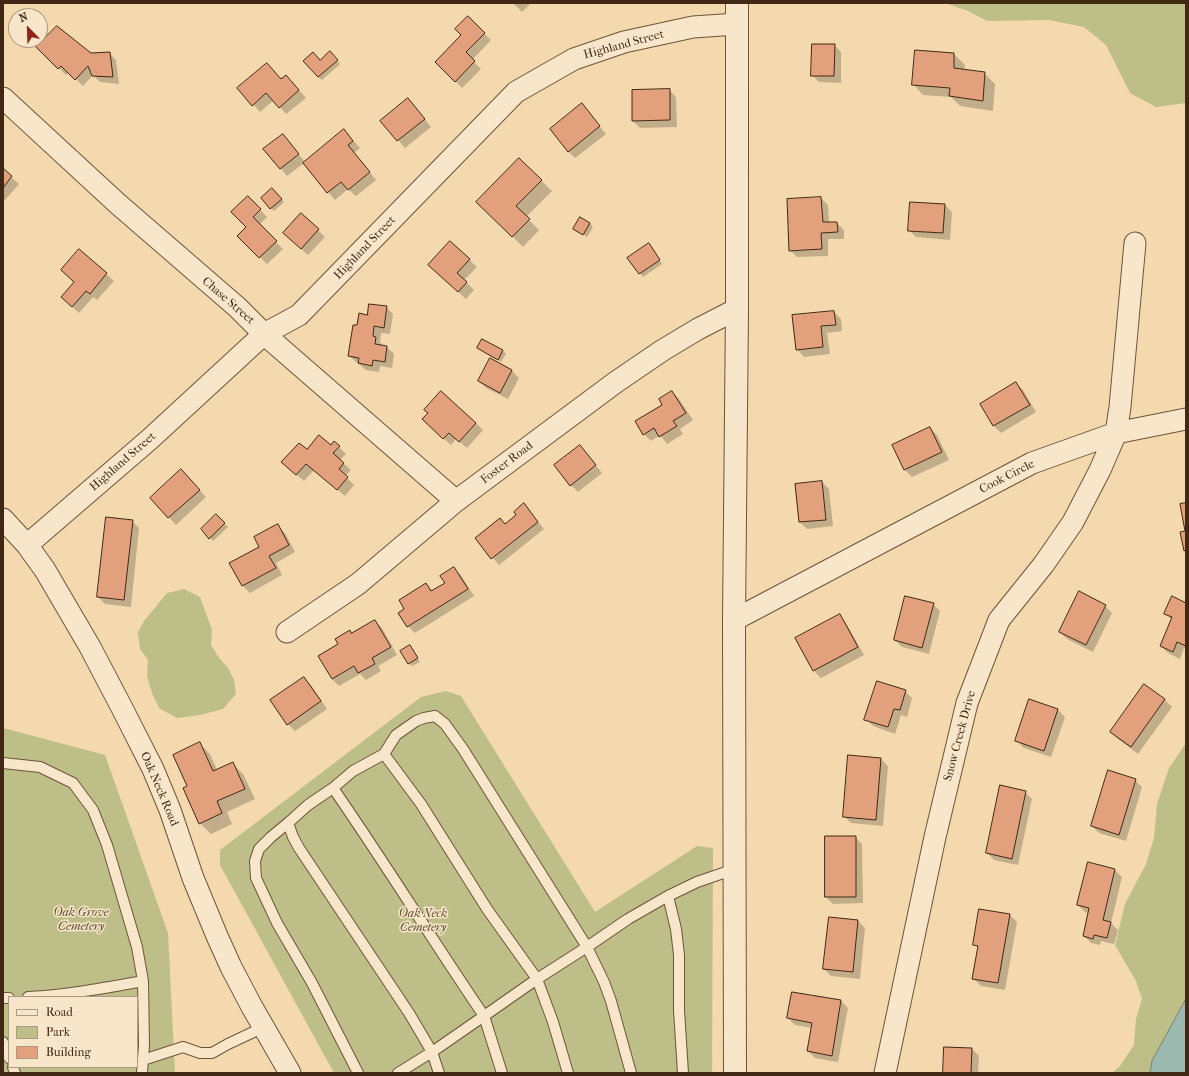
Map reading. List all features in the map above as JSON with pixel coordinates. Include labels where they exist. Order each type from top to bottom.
[{"type":"street","points":[[735,1073],[734,620],[737,309],[737,13]]},
{"type":"street","name":"Highland Street","points":[[27,545],[144,444],[264,334],[299,315],[516,92],[574,59],[624,42],[693,27],[737,13]]},
{"type":"street","name":"Chase Street","points":[[3,98],[118,204],[237,307],[264,334],[456,501]]},
{"type":"street","points":[[1116,433],[1120,407],[1135,243]]},
{"type":"street","name":"Foster Road","points":[[287,632],[358,584],[456,501],[616,382],[662,350],[737,309]]},
{"type":"street","name":"Cook Circle","points":[[734,620],[1032,463],[1116,433],[1186,419]]},
{"type":"street","name":"Snow Creek Drive","points":[[885,1073],[935,837],[967,703],[999,620],[1044,564],[1073,522],[1100,470],[1116,433]]},
{"type":"street","name":"Oak Neck Road","points":[[3,519],[27,545],[45,570],[90,646],[153,768],[170,810],[193,878],[231,967],[290,1073]]},
{"type":"lane","points":[[358,1073],[312,983],[277,923],[256,878],[255,860],[259,849],[308,805],[333,788],[353,771],[384,754],[396,735],[416,721],[434,716],[445,724],[463,749],[587,947],[604,982],[611,1001],[631,1073]]},
{"type":"lane","points":[[384,754],[421,804],[487,909],[537,979],[553,1022],[568,1073]]},
{"type":"lane","points":[[3,763],[40,767],[73,783],[93,810],[107,845],[137,947],[143,981],[144,1044],[142,1073]]},
{"type":"lane","points":[[333,788],[364,832],[437,948],[484,1016],[502,1073]]},
{"type":"lane","points":[[288,823],[299,848],[409,1013],[432,1052],[439,1073]]},
{"type":"lane","points":[[398,1073],[432,1052],[537,979],[628,919],[668,896],[697,882],[735,869]]},
{"type":"lane","points":[[668,896],[676,929],[679,954],[679,1010],[683,1073]]},
{"type":"lane","points":[[50,996],[143,981]]},
{"type":"lane","points":[[143,1060],[183,1047],[200,1053],[212,1053],[264,1027]]},
{"type":"lane","points":[[3,1042],[8,1055]]},
{"type":"green space","points":[[945,3],[1186,3],[1186,103],[1156,107],[1130,93],[1106,45],[1084,27],[1049,20],[987,21],[968,11]]},
{"type":"green space","points":[[184,589],[200,597],[212,630],[211,645],[219,658],[228,668],[234,680],[236,694],[223,709],[200,715],[177,718],[159,708],[152,693],[147,676],[148,660],[140,649],[138,632],[144,621],[167,593]]},
{"type":"green space","name":"Oak Neck Cemetery","points":[[446,691],[461,696],[595,912],[697,846],[713,848],[712,1073],[334,1073],[220,865],[220,850],[421,697]]},
{"type":"green space","name":"Oak Grove Cemetery","points":[[3,728],[105,755],[168,933],[175,1073],[3,1073]]},
{"type":"green space","points":[[1186,743],[1186,999],[1152,1061],[1150,1073],[1112,1073],[1120,1066],[1134,1045],[1136,1019],[1142,999],[1136,981],[1115,945],[1125,904],[1146,864],[1154,838],[1157,804],[1169,768]]},
{"type":"water","points":[[1186,999],[1186,1073],[1150,1073],[1152,1061]]},
{"type":"building","points":[[468,16],[485,33],[466,52],[475,61],[455,82],[435,62],[461,35],[455,29]]},
{"type":"building","points":[[57,26],[91,53],[110,52],[113,77],[92,76],[88,66],[75,80],[61,66],[58,69],[37,48],[48,48],[48,35]]},
{"type":"building","points":[[812,44],[835,44],[834,76],[811,76]]},
{"type":"building","points":[[915,50],[954,53],[954,68],[985,72],[983,101],[949,96],[950,88],[912,85]]},
{"type":"building","points":[[330,51],[338,60],[318,77],[303,61],[313,52],[320,60]]},
{"type":"building","points":[[267,63],[281,79],[286,75],[299,90],[279,108],[266,93],[252,106],[237,88]]},
{"type":"building","points":[[670,89],[670,120],[632,121],[632,90]]},
{"type":"building","points":[[408,98],[425,119],[397,141],[380,121]]},
{"type":"building","points":[[582,103],[600,126],[568,152],[550,129]]},
{"type":"building","points":[[344,129],[353,141],[348,145],[370,172],[348,190],[341,182],[327,193],[303,163]]},
{"type":"building","points":[[283,134],[299,154],[280,169],[263,149]]},
{"type":"building","points":[[519,158],[542,180],[516,206],[530,219],[512,237],[476,202]]},
{"type":"building","points":[[3,168],[12,176],[3,188]]},
{"type":"building","points":[[272,188],[282,199],[270,209],[261,198]]},
{"type":"building","points":[[248,196],[261,209],[253,217],[277,241],[259,258],[237,236],[246,227],[231,212]]},
{"type":"building","points":[[821,197],[823,222],[837,222],[838,232],[821,233],[822,249],[789,251],[787,199]]},
{"type":"building","points":[[910,202],[945,204],[943,233],[908,231]]},
{"type":"building","points":[[301,213],[319,229],[301,249],[283,233]]},
{"type":"building","points":[[580,217],[590,223],[583,235],[573,229]]},
{"type":"building","points":[[450,241],[470,259],[457,273],[467,282],[458,292],[428,265]]},
{"type":"building","points":[[649,243],[660,260],[639,274],[627,258]]},
{"type":"building","points":[[79,249],[107,273],[90,294],[86,291],[72,307],[61,297],[74,282],[61,270]]},
{"type":"building","points":[[369,304],[387,306],[384,328],[374,326],[373,336],[376,337],[375,344],[387,346],[385,362],[373,360],[372,366],[358,363],[359,358],[348,356],[353,325],[357,325],[359,313],[367,315]]},
{"type":"building","points":[[834,311],[836,325],[821,326],[823,347],[796,350],[792,315]]},
{"type":"building","points":[[482,339],[503,350],[498,360],[477,348]]},
{"type":"building","points":[[490,358],[512,370],[500,393],[478,381]]},
{"type":"building","points":[[1016,382],[1030,405],[993,426],[980,404]]},
{"type":"building","points":[[441,391],[476,423],[459,442],[449,433],[443,439],[422,419],[428,413],[424,410]]},
{"type":"building","points":[[672,391],[686,413],[673,421],[677,426],[659,437],[654,428],[643,435],[635,421],[662,405],[659,399]]},
{"type":"building","points":[[930,427],[942,452],[904,470],[892,445]]},
{"type":"building","points":[[319,435],[331,445],[334,441],[340,446],[333,453],[344,463],[339,469],[348,477],[337,490],[306,464],[296,475],[281,462],[299,443],[307,449]]},
{"type":"building","points":[[580,445],[596,465],[570,486],[554,465]]},
{"type":"building","points":[[181,469],[200,490],[168,518],[150,498]]},
{"type":"building","points":[[822,481],[826,520],[799,522],[795,484]]},
{"type":"building","points":[[524,503],[538,522],[491,559],[475,538],[500,518],[505,524],[516,515],[514,512]]},
{"type":"building","points":[[1186,503],[1186,550],[1184,551],[1180,532],[1185,531],[1180,504]]},
{"type":"building","points":[[216,514],[225,523],[209,539],[201,529]]},
{"type":"building","points":[[106,517],[133,520],[124,600],[97,597]]},
{"type":"building","points":[[278,524],[289,545],[269,556],[276,568],[242,586],[229,563],[259,547],[254,537]]},
{"type":"building","points":[[454,567],[468,589],[407,627],[398,613],[404,609],[399,600],[426,583],[431,591],[445,583],[440,576]]},
{"type":"building","points":[[1079,591],[1106,605],[1086,645],[1059,632]]},
{"type":"building","points":[[905,596],[934,603],[922,648],[894,640]]},
{"type":"building","points":[[1172,596],[1186,603],[1186,646],[1177,642],[1173,652],[1160,646],[1172,617],[1164,614]]},
{"type":"building","points":[[840,614],[858,647],[813,671],[795,638]]},
{"type":"building","points":[[375,620],[391,647],[372,658],[375,664],[358,673],[354,666],[332,679],[318,656],[338,644],[335,639],[350,630],[351,633]]},
{"type":"building","points":[[410,645],[418,658],[408,664],[400,651]]},
{"type":"building","points":[[304,677],[321,701],[287,725],[270,700]]},
{"type":"building","points":[[877,681],[906,690],[900,710],[894,709],[888,727],[864,720]]},
{"type":"building","points":[[1144,684],[1165,699],[1131,747],[1110,732]]},
{"type":"building","points":[[1029,699],[1058,709],[1044,751],[1015,741]]},
{"type":"building","points":[[200,742],[213,771],[233,762],[245,789],[217,801],[222,813],[199,824],[183,788],[187,786],[173,755]]},
{"type":"building","points":[[848,755],[881,758],[876,820],[843,817]]},
{"type":"building","points":[[1108,770],[1136,779],[1119,835],[1091,826]]},
{"type":"building","points":[[1000,785],[1026,791],[1012,859],[986,853]]},
{"type":"building","points":[[825,836],[856,836],[856,897],[825,897]]},
{"type":"building","points":[[1088,862],[1115,869],[1103,920],[1111,922],[1107,938],[1094,935],[1093,939],[1083,936],[1089,908],[1077,905]]},
{"type":"building","points":[[979,909],[1010,914],[998,983],[972,979],[978,946],[973,945]]},
{"type":"building","points":[[829,917],[858,920],[853,972],[823,969]]},
{"type":"building","points":[[792,992],[841,1000],[832,1056],[807,1051],[812,1023],[787,1018]]},
{"type":"building","points":[[944,1047],[972,1048],[971,1073],[943,1073]]}]
